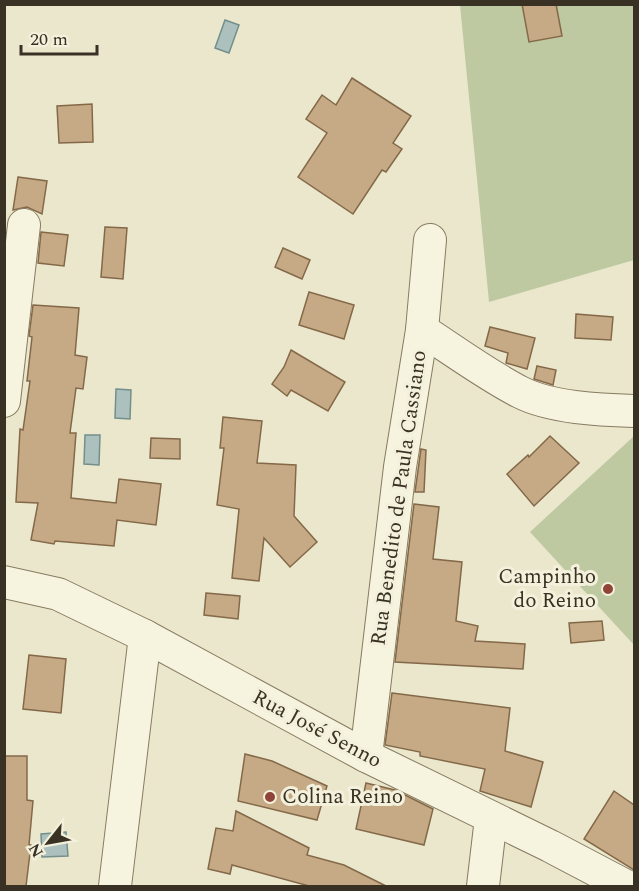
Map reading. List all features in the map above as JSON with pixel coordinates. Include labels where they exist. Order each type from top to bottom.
[{"type":"street","points":[[4,401],[24,225]]},
{"type":"street","name":"Rua Benedito de Paula Cassiano","points":[[366,756],[400,467],[422,330],[430,240]]},
{"type":"street","points":[[422,330],[522,393],[556,404],[634,411]]},
{"type":"street","name":"Rua José Senno","points":[[4,582],[58,594],[145,636],[366,756],[626,886]]},
{"type":"street","points":[[115,886],[145,636]]},
{"type":"street","points":[[483,886],[491,818]]},
{"type":"green space","points":[[460,5],[634,5],[634,260],[489,302]]},
{"type":"green space","name":"Campinho do Reino","points":[[634,436],[634,645],[530,532]]},
{"type":"shaded area","points":[[225,20],[239,25],[229,53],[215,48]]},
{"type":"shaded area","points":[[116,389],[131,390],[130,419],[115,418]]},
{"type":"shaded area","points":[[85,435],[100,435],[99,465],[84,464]]},
{"type":"shaded area","points":[[66,832],[68,856],[42,857],[41,834]]},
{"type":"building","points":[[522,4],[556,4],[562,36],[529,42]]},
{"type":"building","points":[[352,78],[411,116],[393,143],[402,149],[386,172],[382,170],[353,214],[298,177],[327,133],[306,119],[322,95],[336,105]]},
{"type":"building","points":[[92,104],[93,142],[59,143],[57,106]]},
{"type":"building","points":[[18,177],[47,181],[42,214],[27,207],[13,210]]},
{"type":"building","points":[[105,227],[127,228],[123,279],[101,277]]},
{"type":"building","points":[[41,232],[68,235],[64,266],[38,263]]},
{"type":"building","points":[[283,248],[310,260],[302,279],[275,267]]},
{"type":"building","points":[[309,292],[354,305],[344,339],[299,325]]},
{"type":"building","points":[[33,305],[79,308],[75,355],[87,357],[83,389],[76,388],[70,433],[76,433],[71,498],[116,503],[119,479],[161,484],[156,525],[117,520],[114,546],[55,541],[54,544],[31,540],[38,503],[16,502],[20,429],[23,430],[30,381],[27,381]]},
{"type":"building","points":[[576,314],[613,317],[611,340],[575,338]]},
{"type":"building","points":[[490,327],[535,338],[527,369],[506,363],[508,353],[485,346]]},
{"type":"building","points":[[291,350],[345,382],[328,411],[291,390],[287,396],[272,384],[284,367]]},
{"type":"building","points":[[537,366],[556,370],[553,385],[534,379]]},
{"type":"building","points":[[223,417],[262,421],[257,463],[296,465],[294,516],[317,542],[290,567],[264,538],[259,581],[232,578],[239,509],[217,505],[224,448],[220,448]]},
{"type":"building","points":[[550,436],[579,463],[534,506],[507,474],[528,455],[529,457]]},
{"type":"building","points":[[151,438],[180,439],[180,459],[150,458]]},
{"type":"building","points":[[421,449],[426,450],[424,492],[415,492]]},
{"type":"building","points":[[414,504],[439,507],[433,559],[462,562],[456,621],[478,626],[475,641],[525,644],[523,669],[395,662]]},
{"type":"building","points":[[206,593],[240,596],[238,619],[204,615]]},
{"type":"building","points":[[602,621],[604,640],[571,643],[569,623]]},
{"type":"building","points":[[29,655],[66,659],[61,713],[23,709]]},
{"type":"building","points":[[392,693],[510,708],[505,751],[543,762],[531,807],[480,791],[485,769],[420,756],[420,752],[385,745]]},
{"type":"building","points":[[245,754],[272,761],[327,786],[317,820],[238,801]]},
{"type":"building","points":[[4,756],[27,756],[27,800],[33,801],[26,886],[4,886]]},
{"type":"building","points":[[366,783],[395,790],[433,809],[424,845],[356,829]]},
{"type":"building","points":[[614,791],[634,805],[634,870],[584,839]]},
{"type":"building","points":[[236,811],[309,848],[307,855],[344,865],[386,886],[309,886],[232,865],[230,874],[208,869],[216,828],[233,831]]},
{"type":"place","name":"Campinho do Reino","points":[[608,589]]},
{"type":"place","name":"Colina Reino","points":[[270,797]]}]
